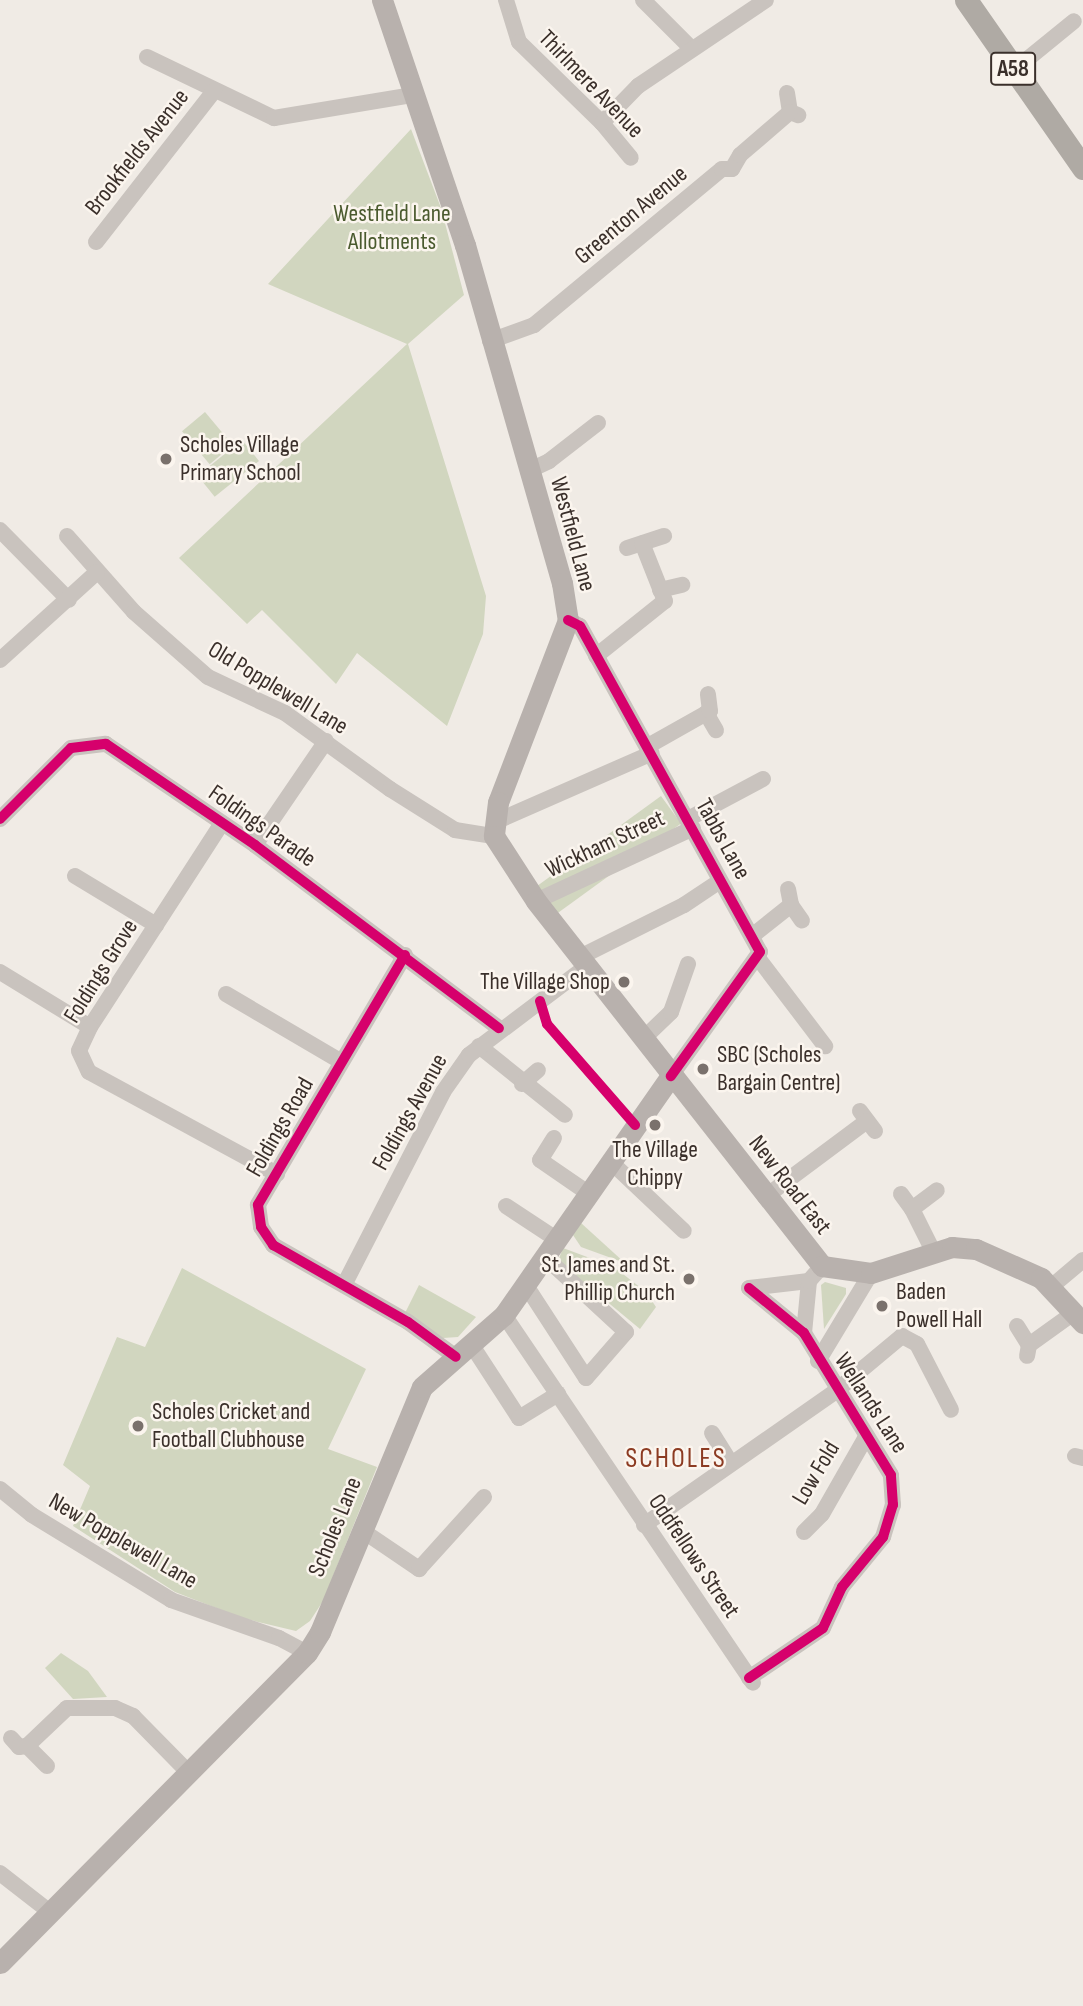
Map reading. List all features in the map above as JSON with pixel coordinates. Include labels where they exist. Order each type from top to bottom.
[{"type":"highway","name":"A58","points":[[966,0],[1083,168]]},
{"type":"main road","name":"Westfield Lane","points":[[382,0],[447,187],[568,620],[498,802],[495,829]]},
{"type":"main road","points":[[495,829],[536,901],[671,1076]]},
{"type":"main road","name":"Scholes Lane","points":[[0,1963],[307,1653],[363,1531],[422,1387],[504,1315],[671,1076]]},
{"type":"main road","name":"New Road East","points":[[671,1076],[765,1197],[815,1273],[871,1273],[964,1246],[984,1251],[1051,1287],[1079,1317]]},
{"type":"street","name":"Thirlmere Avenue","points":[[506,0],[519,42],[602,123],[631,158]]},
{"type":"street","points":[[643,0],[692,49]]},
{"type":"street","points":[[602,123],[638,86],[766,0]]},
{"type":"street","points":[[1014,70],[1074,21]]},
{"type":"street","points":[[147,57],[274,118],[413,95]]},
{"type":"street","name":"Brookfields Avenue","points":[[96,242],[214,91]]},
{"type":"street","name":"Greenton Avenue","points":[[490,341],[534,325],[722,169],[732,169],[740,155],[794,114],[787,93]]},
{"type":"street","points":[[528,471],[549,461],[598,423]]},
{"type":"street","points":[[0,530],[69,600]]},
{"type":"street","name":"Old Popplewell Lane","points":[[67,536],[134,612],[208,677],[285,713],[390,789],[455,830],[495,829]]},
{"type":"street","points":[[596,656],[665,601],[635,546],[664,536]]},
{"type":"street","points":[[0,660],[97,572]]},
{"type":"street","points":[[660,590],[681,585]]},
{"type":"street","name":"Tabbs Lane","points":[[568,620],[580,626],[650,750],[752,936],[758,958]]},
{"type":"street","points":[[495,829],[650,750],[708,706],[716,730]]},
{"type":"street","name":"Foldings Parade","points":[[255,845],[326,741]]},
{"type":"street","name":"Foldings Parade","points":[[0,819],[71,748],[106,744],[255,845],[499,1028]]},
{"type":"street","name":"Wickham Street","points":[[536,901],[690,824],[763,779]]},
{"type":"street","name":"Foldings Grove","points":[[222,823],[90,1027],[79,1051],[89,1072],[277,1174]]},
{"type":"street","points":[[75,876],[156,925]]},
{"type":"street","name":"Foldings Avenue","points":[[344,1285],[443,1092],[479,1045],[583,961],[684,905],[720,881]]},
{"type":"street","points":[[752,936],[789,897],[802,921]]},
{"type":"street","name":"Foldings Road","points":[[405,955],[258,1205],[261,1227],[273,1245],[463,1351]]},
{"type":"street","points":[[671,1076],[758,958],[825,1046]]},
{"type":"street","points":[[643,1039],[671,1012],[676,989],[688,964]]},
{"type":"street","points":[[0,972],[90,1027]]},
{"type":"street","points":[[226,994],[342,1062]]},
{"type":"street","points":[[479,1045],[522,1084],[565,1115]]},
{"type":"street","points":[[522,1084],[538,1070]]},
{"type":"street","points":[[765,1197],[867,1121]]},
{"type":"street","points":[[554,1138],[540,1160],[588,1193]]},
{"type":"street","points":[[611,1162],[684,1231]]},
{"type":"street","points":[[912,1209],[937,1190]]},
{"type":"street","points":[[901,1194],[912,1209],[934,1253]]},
{"type":"street","points":[[506,1206],[550,1248],[626,1332],[586,1378],[525,1284]]},
{"type":"street","points":[[1051,1287],[1083,1260]]},
{"type":"street","points":[[804,1333],[815,1273]]},
{"type":"street","name":"Wellands Lane","points":[[751,1681],[823,1628],[842,1587],[883,1537],[893,1505],[891,1475],[836,1391],[804,1333],[749,1288],[815,1273]]},
{"type":"street","points":[[818,1361],[871,1273]]},
{"type":"street","name":"Oddfellows Street","points":[[504,1315],[751,1681]]},
{"type":"street","points":[[1017,1326],[1028,1351],[1079,1317]]},
{"type":"street","points":[[644,1525],[836,1391],[902,1336],[917,1344],[951,1410]]},
{"type":"street","points":[[463,1351],[519,1418],[558,1394]]},
{"type":"street","points":[[712,1433],[731,1463]]},
{"type":"street","name":"Low Fold","points":[[804,1532],[822,1514],[847,1463],[866,1437]]},
{"type":"street","name":"New Popplewell Lane","points":[[0,1489],[32,1515],[171,1600],[279,1638],[307,1653]]},
{"type":"street","points":[[363,1531],[419,1569],[484,1497]]},
{"type":"street","points":[[11,1738],[19,1747],[27,1746],[67,1708],[125,1710],[188,1772]]},
{"type":"street","points":[[27,1746],[47,1766]]},
{"type":"street","points":[[0,1873],[50,1912]]},
{"type":"green space","name":"Westfield Lane Allotments","points":[[411,129],[441,208],[464,295],[408,344],[486,596],[483,634],[447,726],[357,653],[336,684],[262,610],[247,624],[179,558],[407,344],[268,284]]},
{"type":"green space","points":[[205,412],[233,445],[210,464],[182,431]]},
{"type":"green space","points":[[242,440],[259,461],[215,497],[198,476]]},
{"type":"green space","points":[[661,796],[681,824],[556,914],[536,887]]},
{"type":"green space","points":[[581,1223],[625,1263],[581,1247],[573,1235]]},
{"type":"green space","points":[[563,1248],[614,1267],[646,1292],[656,1307],[640,1329],[558,1261]]},
{"type":"green space","points":[[182,1268],[366,1369],[328,1449],[377,1467],[323,1601],[310,1621],[296,1631],[242,1618],[175,1592],[73,1526],[90,1486],[63,1465],[117,1337],[145,1347]]},
{"type":"green space","points":[[825,1282],[846,1288],[846,1294],[824,1329],[821,1285]]},
{"type":"green space","points":[[419,1285],[476,1317],[458,1337],[443,1338],[405,1313]]},
{"type":"green space","points":[[61,1653],[88,1671],[107,1697],[73,1699],[45,1668]]},
{"type":"cycle path","points":[[568,620],[580,626],[760,952],[671,1076]]},
{"type":"cycle path","points":[[0,819],[71,748],[106,744],[255,845],[499,1028]]},
{"type":"cycle path","points":[[405,955],[258,1205],[261,1227],[273,1245],[408,1322],[456,1357]]},
{"type":"cycle path","points":[[540,1001],[547,1024],[635,1125]]},
{"type":"cycle path","points":[[749,1288],[804,1333],[891,1475],[893,1505],[883,1537],[842,1587],[823,1628],[749,1678]]},
{"type":"place","name":"Scholes Village Primary School","points":[[166,459]]},
{"type":"place","name":"The Village Shop","points":[[624,982]]},
{"type":"place","name":"SBC (Scholes Bargain Centre)","points":[[703,1069]]},
{"type":"place","name":"The Village Chippy","points":[[655,1125]]},
{"type":"place","name":"St. James and St. Phillip Church","points":[[689,1279]]},
{"type":"place","name":"Baden Powell Hall","points":[[882,1306]]},
{"type":"place","name":"Scholes Cricket and Football Clubhouse","points":[[138,1426]]},
{"type":"district","name":"SCHOLES","points":[[676,1459]]}]
